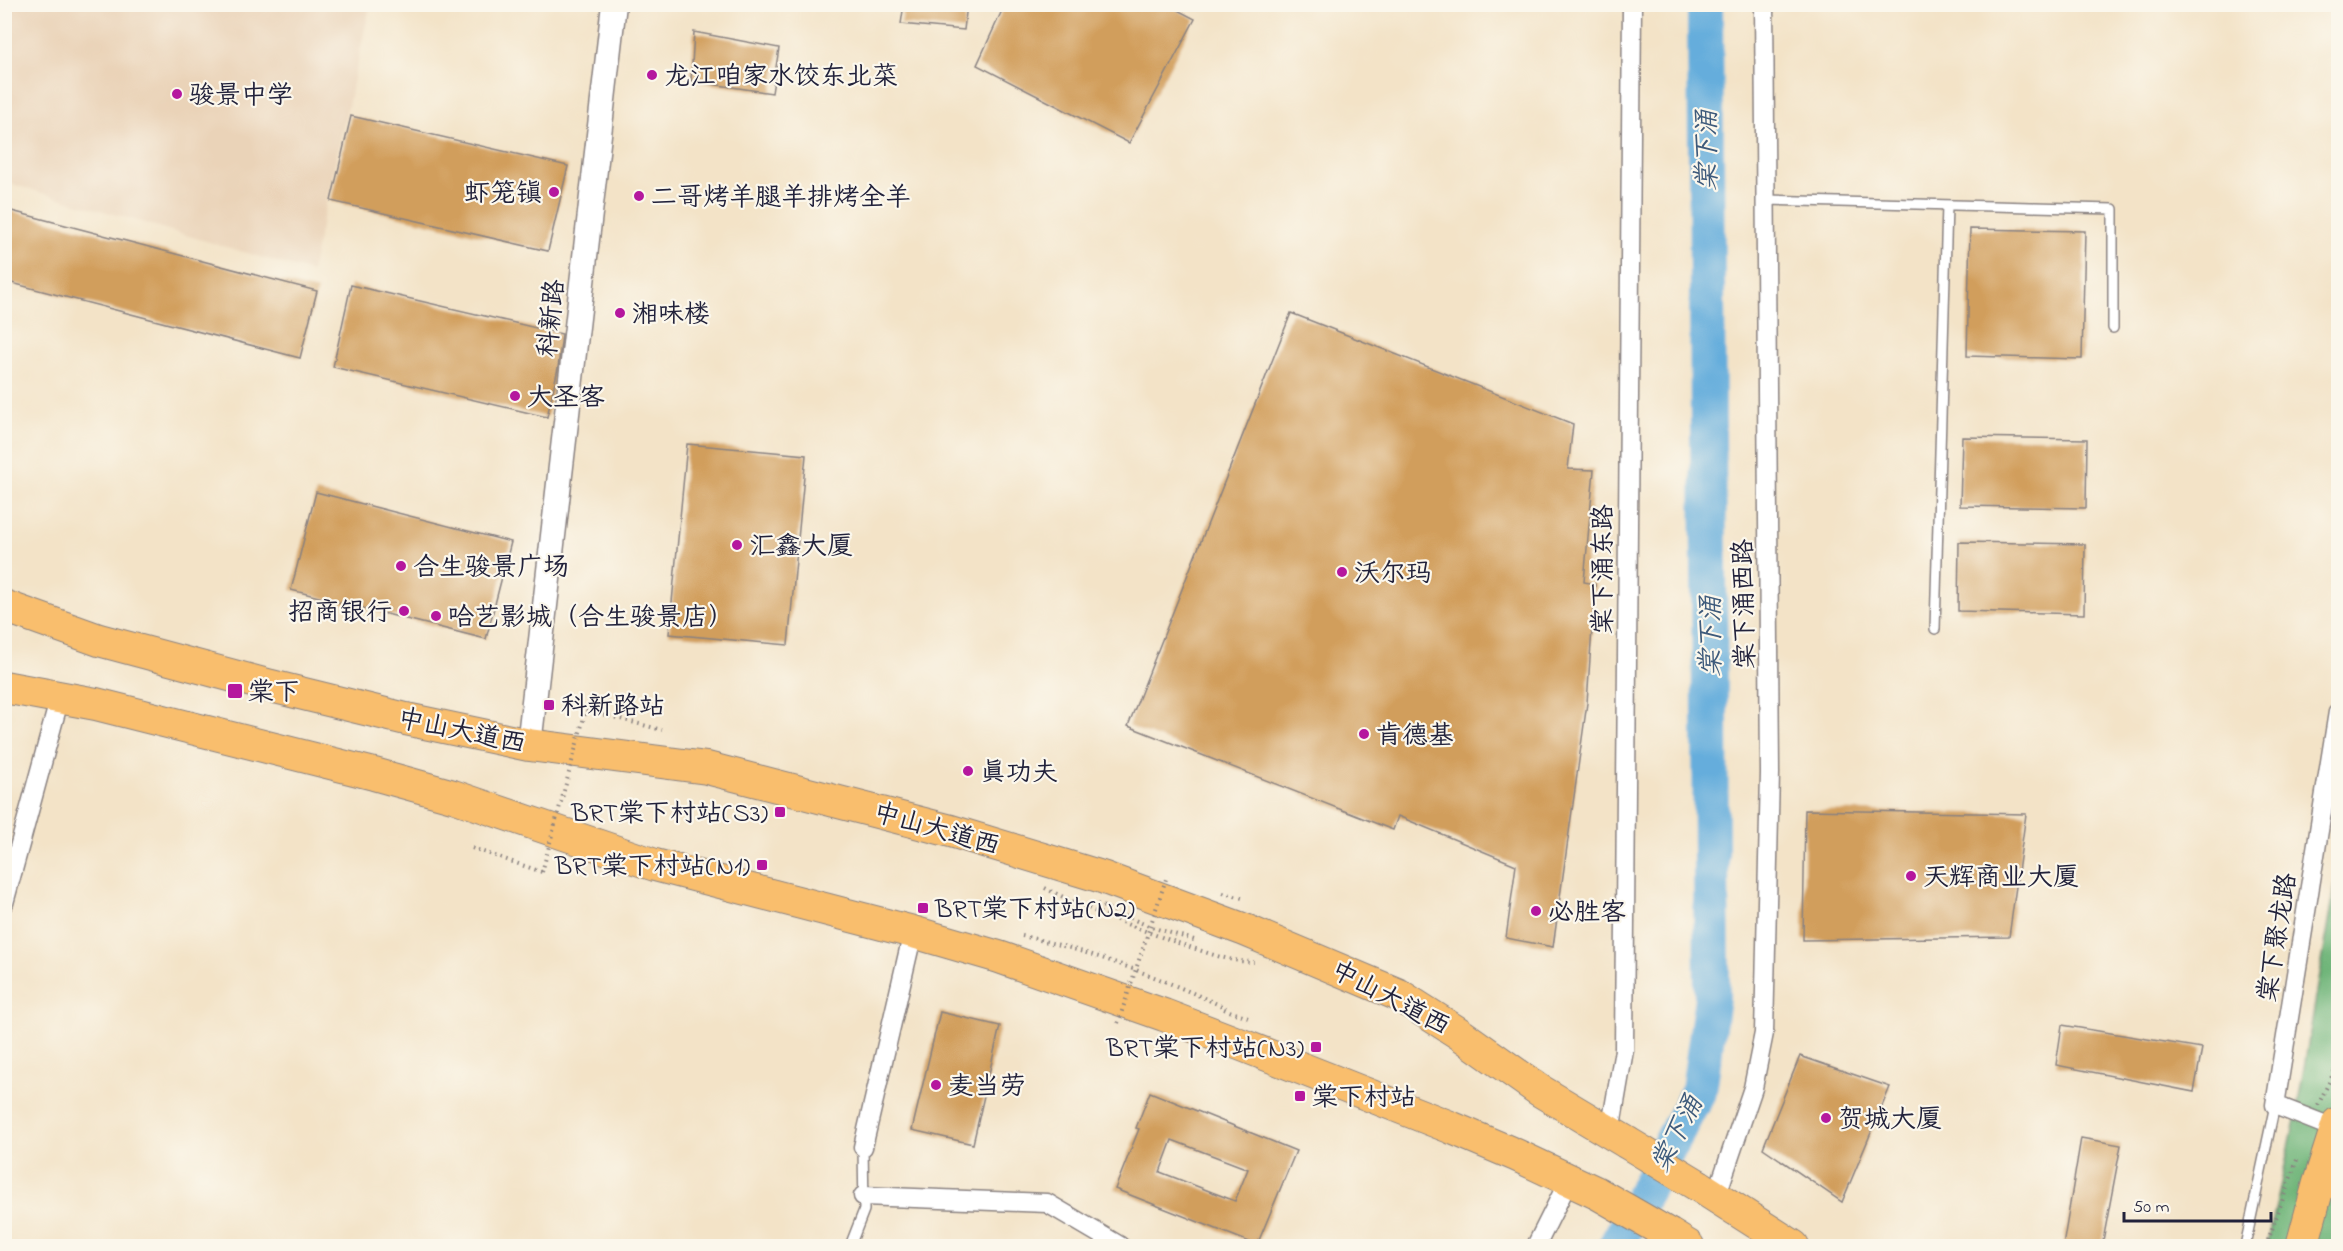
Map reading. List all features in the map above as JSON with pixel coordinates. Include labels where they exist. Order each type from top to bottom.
[{"type":"highway","name":"中山大道西","points":[[4,606],[99,640],[154,656],[406,718],[528,745],[707,768],[951,831],[1102,877],[1254,933],[1398,995],[1444,1023],[1539,1090],[1707,1191],[1793,1246]]},
{"type":"highway","points":[[4,687],[142,715],[374,774],[453,796],[655,865],[913,932],[999,957],[1164,1014],[1461,1132],[1583,1186],[1679,1241]]},
{"type":"highway","points":[[2302,1246],[2337,1126]]},
{"type":"street","name":"科新路","points":[[528,745],[614,4]]},
{"type":"street","name":"棠下涌东路","points":[[1618,1137],[1624,1050],[1632,4]]},
{"type":"street","name":"棠下涌西路","points":[[1707,1191],[1753,1088],[1764,1033],[1770,773],[1764,4]]},
{"type":"street","points":[[4,903],[60,697]]},
{"type":"street","name":"棠下聚龙路","points":[[2275,1106],[2338,711]]},
{"type":"street","points":[[863,1147],[913,932]]},
{"type":"street","points":[[2275,1106],[2337,1126]]},
{"type":"street","points":[[1536,1246],[1583,1186]]},
{"type":"street","points":[[863,1196],[1047,1203],[1120,1246]]},
{"type":"lane","points":[[1765,200],[2113,209],[2113,328]]},
{"type":"lane","points":[[1935,629],[1947,205]]},
{"type":"lane","points":[[2245,1246],[2275,1106]]},
{"type":"lane","points":[[850,1246],[864,1210],[863,1147]]},
{"type":"path","points":[[472,848],[542,872],[586,711],[662,730]]},
{"type":"path","points":[[1118,1023],[1167,876]]},
{"type":"path","points":[[1039,885],[1084,907],[1184,945],[1238,962],[1261,963]]},
{"type":"path","points":[[1090,901],[1150,927]]},
{"type":"path","points":[[1016,935],[1054,943],[1101,959],[1201,996],[1233,1011]]},
{"type":"shaded area","name":"骏景中学","points":[[5,5],[370,6],[311,272],[5,182]]},
{"type":"green space","points":[[2338,869],[2338,1246],[2267,1246],[2295,1120]]},
{"type":"building","points":[[904,4],[967,4],[964,30],[901,24]]},
{"type":"building","points":[[1005,4],[1166,4],[1195,19],[1129,143],[977,65]]},
{"type":"building","points":[[694,32],[779,48],[772,93],[691,81]]},
{"type":"building","points":[[351,116],[568,166],[548,251],[331,201]]},
{"type":"building","points":[[4,209],[317,291],[300,358],[4,281]]},
{"type":"building","points":[[1970,229],[2085,231],[2082,359],[1967,356]]},
{"type":"building","points":[[351,285],[562,334],[558,368],[547,417],[333,367]]},
{"type":"building","name":"沃尔玛","points":[[1291,313],[1573,424],[1568,469],[1594,470],[1584,582],[1595,584],[1587,703],[1553,947],[1506,938],[1516,865],[1398,816],[1393,830],[1128,726]]},
{"type":"building","points":[[1962,437],[2087,439],[2086,508],[1960,506]]},
{"type":"building","name":"汇鑫大厦","points":[[687,444],[806,455],[788,645],[669,634]]},
{"type":"building","name":"合生骏景广场","points":[[316,492],[511,542],[486,639],[291,590]]},
{"type":"building","points":[[1959,542],[2085,544],[2084,614],[1958,611]]},
{"type":"building","name":"天辉商业大厦","points":[[1805,810],[2026,814],[2009,937],[1803,940]]},
{"type":"building","points":[[940,1012],[1000,1026],[973,1144],[912,1130]]},
{"type":"building","points":[[2062,1025],[2202,1048],[2194,1092],[2056,1065]]},
{"type":"building","name":"贺城大厦","points":[[1800,1056],[1890,1087],[1842,1202],[1763,1148]]},
{"type":"building","points":[[1150,1092],[1296,1151],[1257,1245],[1115,1189],[1139,1129],[1136,1128]],"holes":[[[1172,1140],[1248,1169],[1235,1201],[1160,1172]]]},
{"type":"building","points":[[2081,1138],[2121,1145],[2102,1246],[2063,1246]]},
{"type":"waterway","name":"棠下涌","points":[[1616,1246],[1699,1090],[1712,998],[1705,4]]},
{"type":"place","name":"龙江咱家水饺东北菜","points":[[652,75]]},
{"type":"place","name":"骏景中学","points":[[177,94]]},
{"type":"place","name":"虾笼镇","points":[[554,192]]},
{"type":"place","name":"二哥烤羊腿羊排烤全羊","points":[[639,196]]},
{"type":"place","name":"湘味楼","points":[[620,313]]},
{"type":"place","name":"大圣客","points":[[515,396]]},
{"type":"place","name":"汇鑫大厦","points":[[737,545]]},
{"type":"place","name":"合生骏景广场","points":[[401,566]]},
{"type":"place","name":"沃尔玛","points":[[1342,572]]},
{"type":"place","name":"招商银行","points":[[404,611]]},
{"type":"place","name":"哈艺影城（合生骏景店）","points":[[436,616]]},
{"type":"place","name":"棠下","points":[[235,691]]},
{"type":"place","name":"科新路站","points":[[549,705]]},
{"type":"place","name":"肯德基","points":[[1364,734]]},
{"type":"place","name":"真功夫","points":[[968,771]]},
{"type":"place","name":"BRT棠下村站(S3)","points":[[780,812]]},
{"type":"place","name":"BRT棠下村站(N1)","points":[[762,865]]},
{"type":"place","name":"天辉商业大厦","points":[[1911,876]]},
{"type":"place","name":"BRT棠下村站(N2)","points":[[923,908]]},
{"type":"place","name":"必胜客","points":[[1536,911]]},
{"type":"place","name":"BRT棠下村站(N3)","points":[[1316,1047]]},
{"type":"place","name":"麦当劳","points":[[936,1085]]},
{"type":"place","name":"棠下村站","points":[[1300,1096]]},
{"type":"place","name":"贺城大厦","points":[[1826,1118]]}]
